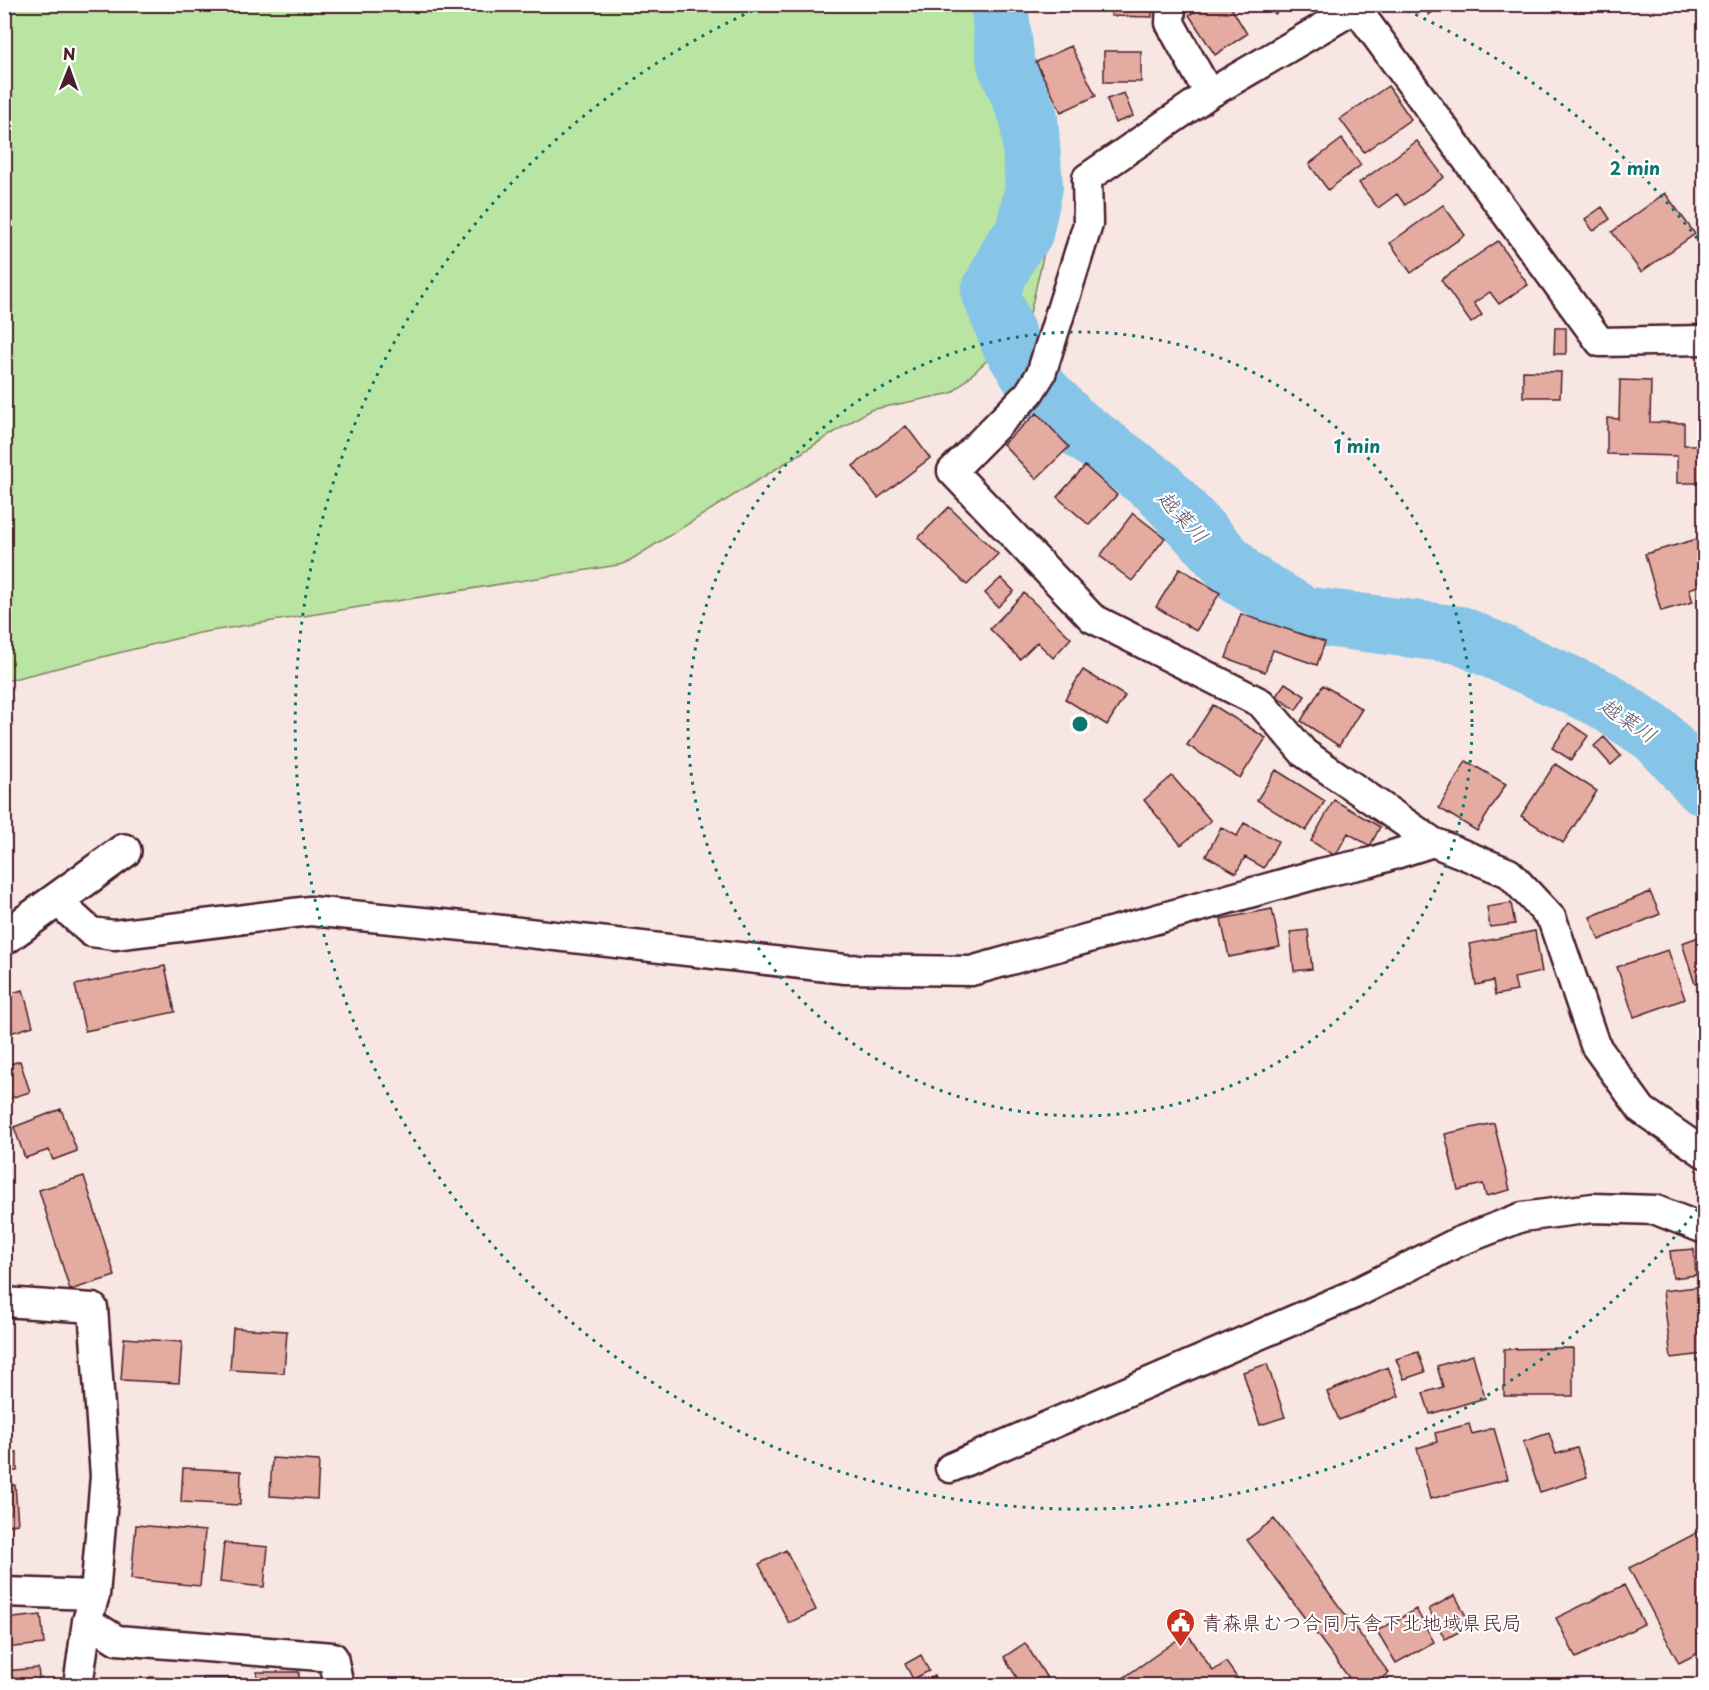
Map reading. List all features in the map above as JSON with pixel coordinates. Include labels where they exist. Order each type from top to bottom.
[{"type":"street","points":[[1171,4],[1170,23],[1209,94]]},
{"type":"street","points":[[1704,340],[1599,342],[1354,6],[1209,94],[1087,178],[1088,224],[1041,374],[1029,393],[952,471],[1092,618],[1261,703],[1304,753],[1433,842],[1509,873],[1552,919],[1595,1045],[1642,1110],[1704,1152]]},
{"type":"street","points":[[56,900],[91,932],[114,935],[310,911],[493,929],[845,969],[970,971],[1310,876],[1371,862],[1433,842]]},
{"type":"street","points":[[4,938],[124,851]]},
{"type":"street","points":[[950,1468],[1354,1294],[1458,1242],[1522,1217],[1593,1208],[1656,1210],[1704,1229]]},
{"type":"street","points":[[4,1302],[93,1308],[105,1476],[91,1608],[78,1686]]},
{"type":"street","points":[[4,1592],[91,1608],[117,1640],[333,1657],[339,1686]]},
{"type":"green space","points":[[4,5],[1010,5],[998,103],[1012,172],[1051,222],[1028,322],[952,393],[870,410],[624,564],[199,633],[5,681]]},
{"type":"building","points":[[1111,4],[1153,4],[1152,17],[1111,16]]},
{"type":"building","points":[[1206,4],[1229,4],[1247,34],[1215,55],[1189,15]]},
{"type":"building","points":[[1269,4],[1289,4],[1275,14]]},
{"type":"building","points":[[1421,4],[1442,4],[1429,15]]},
{"type":"building","points":[[1071,46],[1096,96],[1061,112],[1036,62]]},
{"type":"building","points":[[1104,51],[1141,51],[1141,82],[1104,82]]},
{"type":"building","points":[[1388,86],[1411,119],[1364,152],[1340,119]]},
{"type":"building","points":[[1124,93],[1133,116],[1115,123],[1107,99]]},
{"type":"building","points":[[1342,139],[1361,165],[1328,190],[1309,164]]},
{"type":"building","points":[[1417,141],[1444,177],[1405,205],[1397,194],[1378,208],[1359,183]]},
{"type":"building","points":[[1665,193],[1695,234],[1641,272],[1612,232]]},
{"type":"building","points":[[1443,205],[1465,235],[1411,273],[1390,243]]},
{"type":"building","points":[[1602,207],[1610,219],[1593,231],[1585,219]]},
{"type":"building","points":[[1498,241],[1528,285],[1499,304],[1490,292],[1474,303],[1482,315],[1471,323],[1441,280]]},
{"type":"building","points":[[1700,297],[1704,297],[1704,325]]},
{"type":"building","points":[[1555,328],[1566,328],[1566,354],[1554,354]]},
{"type":"building","points":[[1523,371],[1561,372],[1560,397],[1523,397]]},
{"type":"building","points":[[1620,380],[1651,381],[1650,422],[1684,423],[1684,445],[1704,445],[1704,483],[1677,483],[1677,456],[1607,454],[1607,418],[1619,419]]},
{"type":"building","points":[[1037,413],[1069,447],[1036,479],[1003,444]]},
{"type":"building","points":[[906,426],[930,458],[878,498],[853,466]]},
{"type":"building","points":[[1085,466],[1117,495],[1089,525],[1057,497]]},
{"type":"building","points":[[949,507],[998,554],[967,585],[918,538]]},
{"type":"building","points":[[1133,513],[1165,538],[1132,581],[1100,556]]},
{"type":"building","points":[[1704,537],[1704,584],[1689,589],[1693,602],[1661,611],[1645,554]]},
{"type":"building","points":[[1180,568],[1220,593],[1196,631],[1156,607]]},
{"type":"building","points":[[1001,578],[1014,591],[998,607],[985,593]]},
{"type":"building","points":[[1024,593],[1071,638],[1053,658],[1037,642],[1020,659],[990,629]]},
{"type":"building","points":[[1241,614],[1325,642],[1317,665],[1273,650],[1265,672],[1226,658]]},
{"type":"building","points":[[1083,670],[1125,696],[1107,725],[1065,699]]},
{"type":"building","points":[[1285,683],[1305,696],[1296,710],[1276,696]]},
{"type":"building","points":[[1323,685],[1362,709],[1339,746],[1301,721]]},
{"type":"building","points":[[1213,705],[1266,738],[1240,778],[1187,745]]},
{"type":"building","points":[[1569,723],[1588,736],[1571,760],[1552,748]]},
{"type":"building","points":[[1604,737],[1621,756],[1611,765],[1594,746]]},
{"type":"building","points":[[1466,761],[1506,784],[1477,831],[1439,808]]},
{"type":"building","points":[[1555,764],[1597,791],[1563,843],[1521,816]]},
{"type":"building","points":[[1276,770],[1325,801],[1306,831],[1257,800]]},
{"type":"building","points":[[1172,776],[1211,821],[1181,845],[1144,800]]},
{"type":"building","points":[[1334,800],[1380,827],[1370,846],[1348,833],[1335,856],[1311,841]]},
{"type":"building","points":[[1244,823],[1278,841],[1264,868],[1245,857],[1236,873],[1206,856],[1221,827],[1237,836]]},
{"type":"building","points":[[1650,892],[1660,914],[1599,940],[1590,917]]},
{"type":"building","points":[[1511,903],[1515,924],[1490,927],[1487,907]]},
{"type":"building","points":[[1272,909],[1280,947],[1229,957],[1221,919]]},
{"type":"building","points":[[1308,930],[1312,969],[1294,971],[1290,932]]},
{"type":"building","points":[[1535,931],[1542,972],[1514,978],[1517,991],[1495,995],[1493,981],[1476,985],[1469,944]]},
{"type":"building","points":[[1704,935],[1704,981],[1695,984],[1682,943]]},
{"type":"building","points":[[1668,950],[1685,999],[1634,1017],[1617,967]]},
{"type":"building","points":[[165,966],[175,1012],[85,1031],[75,985]]},
{"type":"building","points":[[23,990],[33,1026],[4,1035],[4,995]]},
{"type":"building","points":[[20,1061],[30,1092],[4,1100],[4,1066]]},
{"type":"building","points":[[61,1109],[77,1151],[53,1160],[49,1150],[25,1158],[14,1127]]},
{"type":"building","points":[[1494,1123],[1510,1190],[1486,1196],[1483,1184],[1458,1190],[1445,1134]]},
{"type":"building","points":[[84,1176],[115,1276],[70,1290],[39,1190]]},
{"type":"building","points":[[1694,1249],[1696,1275],[1673,1278],[1670,1251]]},
{"type":"building","points":[[1704,1286],[1704,1354],[1671,1358],[1663,1291]]},
{"type":"building","points":[[233,1328],[287,1331],[284,1373],[230,1370]]},
{"type":"building","points":[[124,1338],[182,1342],[179,1383],[121,1380]]},
{"type":"building","points":[[1573,1348],[1573,1396],[1504,1396],[1504,1349]]},
{"type":"building","points":[[1418,1352],[1425,1372],[1404,1379],[1396,1359]]},
{"type":"building","points":[[1473,1355],[1485,1398],[1430,1414],[1423,1393],[1443,1387],[1437,1366]]},
{"type":"building","points":[[1267,1364],[1285,1417],[1260,1425],[1243,1372]]},
{"type":"building","points":[[1388,1367],[1399,1396],[1339,1420],[1327,1392]]},
{"type":"building","points":[[4,1404],[9,1404],[8,1431],[4,1431]]},
{"type":"building","points":[[1469,1424],[1472,1434],[1494,1428],[1508,1479],[1430,1499],[1417,1448],[1437,1442],[1435,1433]]},
{"type":"building","points":[[1549,1433],[1556,1454],[1577,1448],[1587,1477],[1540,1492],[1523,1442]]},
{"type":"building","points":[[4,1452],[17,1452],[17,1471],[4,1471]]},
{"type":"building","points":[[272,1458],[319,1461],[317,1499],[270,1496]]},
{"type":"building","points":[[183,1468],[241,1471],[240,1505],[181,1502]]},
{"type":"building","points":[[15,1485],[18,1524],[4,1526],[4,1486]]},
{"type":"building","points":[[1274,1519],[1389,1673],[1373,1686],[1355,1686],[1247,1540]]},
{"type":"building","points":[[136,1525],[205,1531],[200,1586],[131,1579]]},
{"type":"building","points":[[1704,1529],[1704,1650],[1679,1663],[1629,1568]]},
{"type":"building","points":[[224,1543],[268,1547],[264,1587],[220,1582]]},
{"type":"building","points":[[786,1550],[816,1610],[789,1623],[759,1564]]},
{"type":"building","points":[[1624,1585],[1644,1624],[1576,1658],[1556,1618]]},
{"type":"building","points":[[1455,1595],[1471,1626],[1445,1639],[1429,1609]]},
{"type":"building","points":[[1416,1609],[1434,1642],[1396,1663],[1377,1631]]},
{"type":"building","points":[[41,1615],[44,1644],[4,1648],[4,1619]]},
{"type":"building","name":"青森県むつ合同庁舎下北地域県民局","points":[[1187,1633],[1213,1671],[1226,1662],[1238,1679],[1229,1686],[1112,1686]]},
{"type":"building","points":[[1025,1643],[1052,1686],[1022,1686],[1004,1657]]},
{"type":"building","points":[[921,1655],[929,1671],[913,1679],[905,1664]]},
{"type":"building","points":[[38,1668],[40,1686],[4,1686],[4,1671]]},
{"type":"building","points":[[257,1672],[299,1672],[299,1686],[257,1686]]},
{"type":"building","points":[[934,1676],[940,1686],[919,1686]]},
{"type":"building","points":[[150,1677],[172,1679],[172,1686],[150,1686]]},
{"type":"building","points":[[203,1678],[245,1678],[245,1686],[203,1686]]},
{"type":"waterway","name":"越葉川","points":[[999,4],[1006,64],[1029,117],[1034,187],[1024,233],[1012,248],[990,291],[1010,343],[1037,387],[1073,424],[1158,487],[1242,578],[1303,615],[1460,635],[1602,699],[1656,735],[1704,787]]},
{"type":"place","name":"青森県むつ合同庁舎下北地域県民局","points":[[1181,1648]]}]
